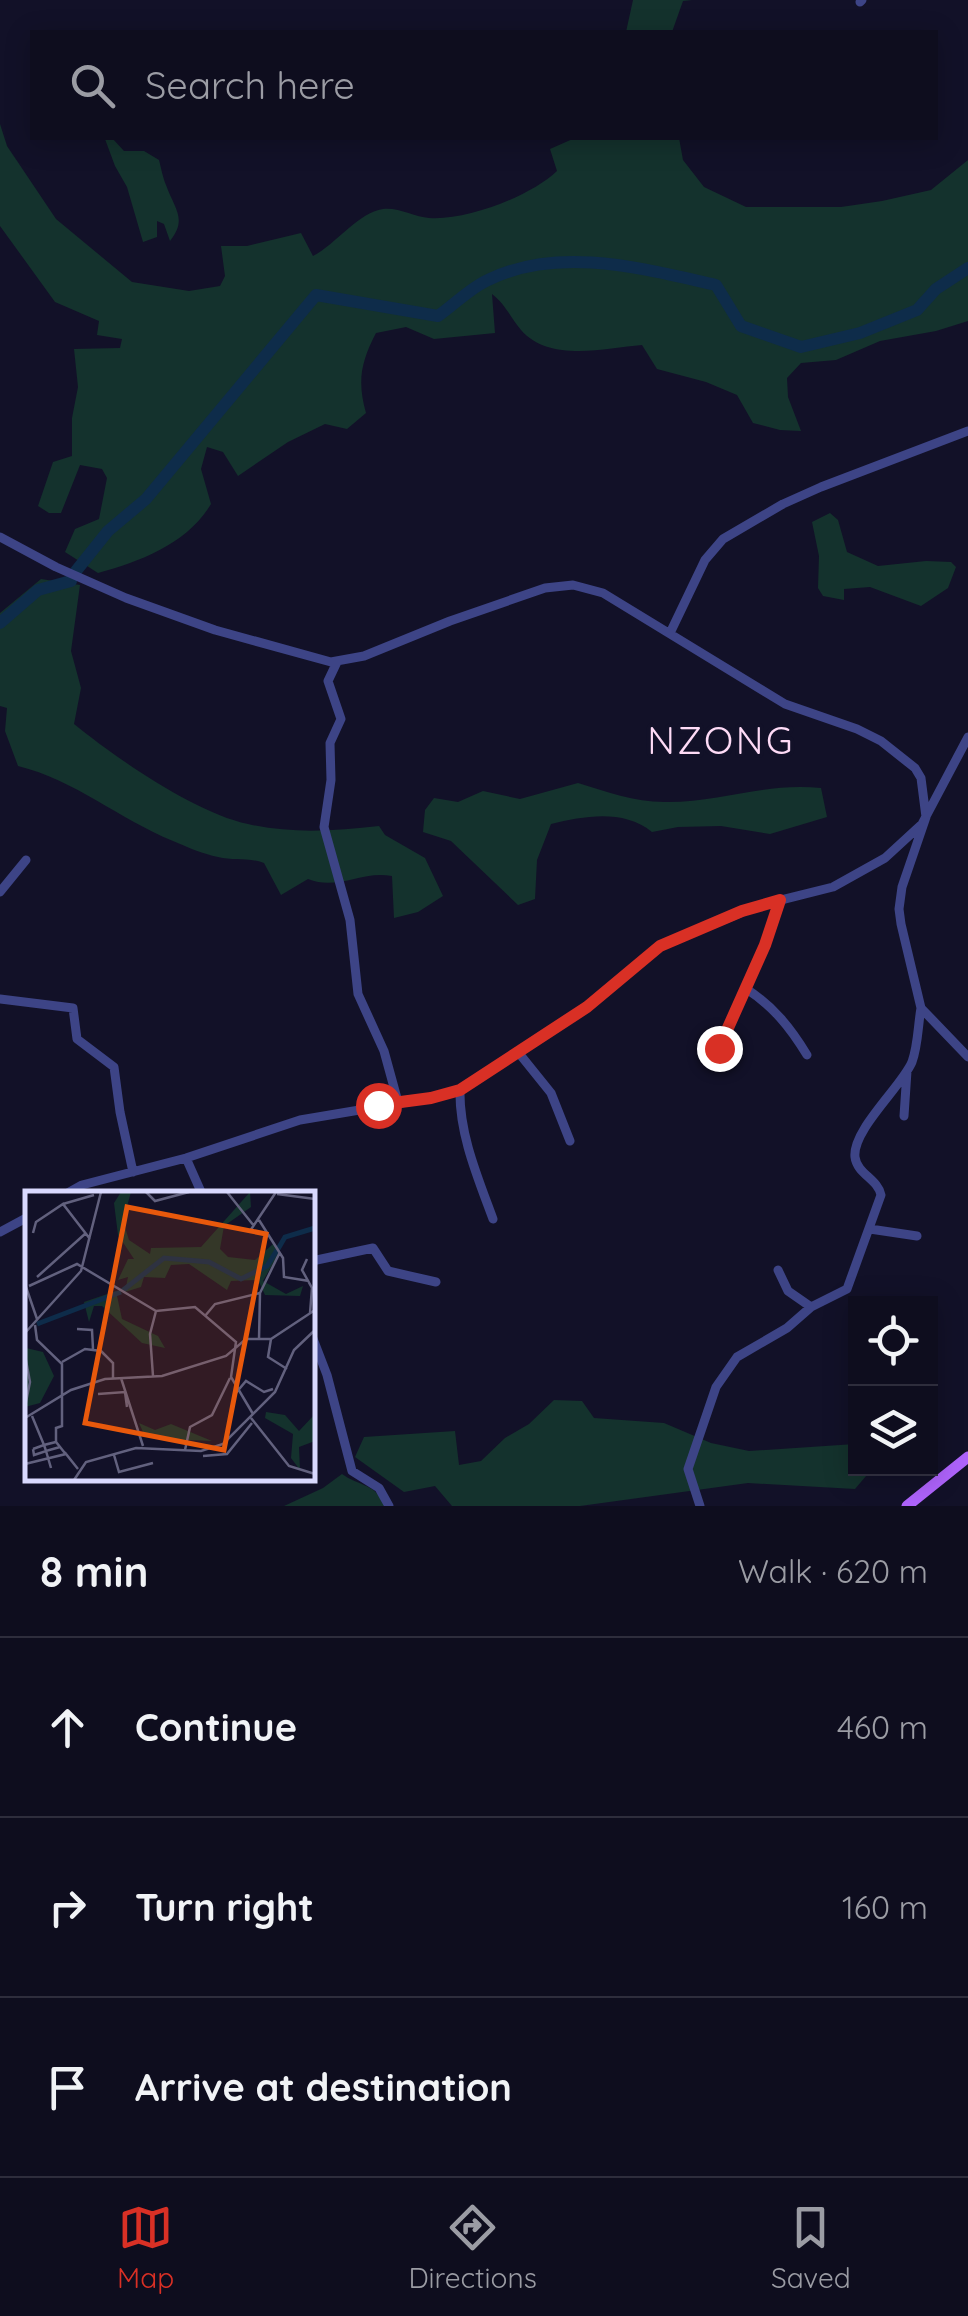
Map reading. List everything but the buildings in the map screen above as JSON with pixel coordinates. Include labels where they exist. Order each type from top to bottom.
[{"type":"main road","points":[[907,1506],[968,1457]]},
{"type":"street","points":[[671,631],[705,560],[723,540],[782,504],[968,431]]},
{"type":"street","points":[[0,537],[126,598],[290,654],[337,662],[364,656],[490,606],[558,585],[588,587],[671,631],[785,704],[857,729],[899,754],[921,778],[926,818],[906,841],[859,875],[833,887],[742,911],[660,946],[587,1007],[460,1090],[300,1120],[71,1191]]},
{"type":"street","points":[[337,662],[328,681],[341,720],[330,743],[331,780],[324,827],[350,920],[358,994],[384,1051],[398,1102]]},
{"type":"street","points":[[700,1506],[688,1469],[716,1387],[737,1357],[847,1289],[877,1211],[879,1188],[858,1164],[856,1150],[882,1102],[907,1072],[916,1051],[921,1008],[899,909],[902,886],[926,818],[968,737]]},
{"type":"street","points":[[0,892],[26,860]]},
{"type":"street","points":[[719,1048],[765,945],[780,900]]},
{"type":"street","points":[[745,988],[773,1008],[793,1031],[807,1056]]},
{"type":"street","points":[[0,999],[74,1008],[77,1039],[114,1067],[133,1172]]},
{"type":"street","points":[[921,1008],[968,1057]]},
{"type":"street","points":[[518,1052],[550,1093],[570,1142]]},
{"type":"street","points":[[904,1116],[907,1072]]},
{"type":"street","points":[[460,1090],[461,1115],[493,1219]]},
{"type":"street","points":[[186,1158],[201,1191]]},
{"type":"street","points":[[0,1232],[25,1220]]},
{"type":"street","points":[[870,1229],[917,1236]]},
{"type":"street","points":[[315,1260],[373,1248],[388,1271],[436,1282]]},
{"type":"street","points":[[778,1270],[788,1290],[812,1308]]},
{"type":"street","points":[[315,1344],[332,1390],[348,1464],[358,1477],[379,1488],[389,1506]]},
{"type":"green space","points":[[633,0],[692,0],[683,1],[673,30],[626,30]]},
{"type":"green space","points":[[0,124],[7,146],[56,219],[132,282],[189,291],[220,286],[225,276],[221,246],[247,246],[301,233],[313,256],[374,211],[389,209],[444,218],[497,205],[557,171],[550,149],[570,140],[679,140],[683,160],[704,187],[746,207],[841,207],[882,201],[931,190],[968,160],[968,321],[880,341],[836,360],[801,363],[787,378],[788,397],[801,431],[780,430],[753,423],[737,395],[657,369],[642,345],[578,351],[547,347],[521,330],[492,294],[495,333],[434,339],[406,327],[376,333],[362,372],[366,413],[347,429],[325,424],[288,442],[238,476],[223,452],[207,447],[201,469],[211,504],[201,518],[162,549],[98,573],[65,552],[75,529],[99,519],[107,478],[102,469],[80,465],[61,513],[49,513],[38,506],[53,462],[72,456],[72,418],[78,387],[74,349],[120,348],[122,339],[97,335],[99,321],[55,302],[0,226]]},
{"type":"green space","points":[[105,140],[114,140],[124,151],[144,151],[159,160],[179,220],[170,241],[164,224],[157,221],[157,237],[143,242],[127,187]]},
{"type":"green space","points":[[830,513],[838,520],[847,552],[878,566],[951,562],[956,567],[948,588],[921,606],[870,587],[844,589],[844,600],[823,596],[818,588],[819,556],[812,522]]},
{"type":"green space","points":[[41,579],[80,585],[71,651],[81,688],[74,724],[157,783],[227,818],[297,830],[379,826],[385,835],[425,858],[443,896],[418,912],[394,918],[392,876],[330,883],[308,879],[281,895],[264,863],[189,848],[78,790],[18,766],[5,731],[7,708],[0,706],[0,613]]},
{"type":"green space","points":[[578,783],[656,802],[782,788],[821,788],[827,817],[770,834],[721,826],[652,832],[629,820],[603,816],[551,824],[537,860],[535,899],[518,905],[451,841],[423,832],[425,810],[434,798],[458,802],[483,791],[520,799]]},
{"type":"green space","points":[[554,1400],[582,1401],[594,1418],[664,1423],[711,1443],[749,1451],[848,1444],[848,1476],[866,1476],[855,1489],[748,1483],[580,1506],[452,1506],[435,1486],[404,1492],[355,1457],[364,1437],[455,1431],[459,1465],[481,1461],[505,1438],[529,1424]]},
{"type":"green space","points":[[342,1474],[372,1489],[384,1506],[284,1506],[323,1488]]},
{"type":"waterway","points":[[76,571],[108,531],[146,499],[316,295],[438,316],[481,283],[515,270],[543,264],[602,263],[716,285],[741,326],[801,347],[860,333],[917,310],[936,289],[968,268]]},
{"type":"waterway","points":[[0,623],[38,590],[71,581]]},
{"type":"district","name":"NZONG","points":[[721,741]]},
{"type":"route","points":[[378,1105],[460,1090],[587,1007],[660,946],[742,911],[780,900],[765,945],[719,1048]]}]
